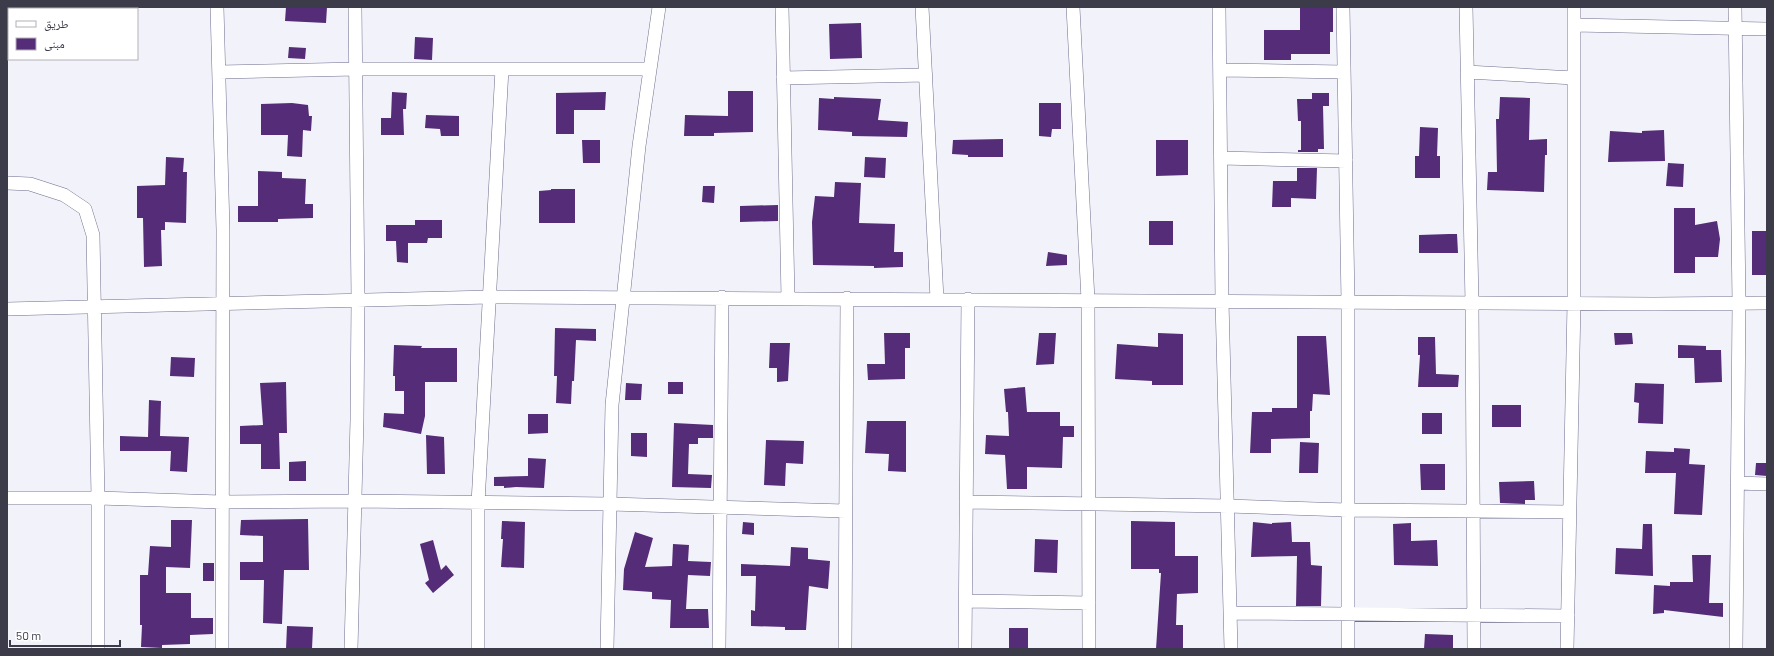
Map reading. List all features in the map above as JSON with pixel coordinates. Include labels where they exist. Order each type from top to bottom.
[{"type":"street","points":[[217,7],[223,230],[221,502],[222,649]]},
{"type":"street","points":[[351,649],[358,300],[355,7]]},
{"type":"street","points":[[607,649],[612,405],[639,146],[659,7]]},
{"type":"street","points":[[782,7],[788,298]]},
{"type":"street","points":[[922,7],[937,299]]},
{"type":"street","points":[[1073,7],[1088,300],[1089,649]]},
{"type":"street","points":[[1220,7],[1222,301],[1231,649]]},
{"type":"street","points":[[1344,7],[1348,302],[1348,649]]},
{"type":"street","points":[[1466,7],[1472,303],[1474,649]]},
{"type":"street","points":[[1567,649],[1574,303],[1574,7]]},
{"type":"street","points":[[1735,7],[1739,303],[1736,649]]},
{"type":"street","points":[[1574,25],[1767,29]]},
{"type":"street","points":[[219,72],[356,69],[650,69]]},
{"type":"street","points":[[478,649],[478,503],[502,69]]},
{"type":"street","points":[[1220,70],[1344,72]]},
{"type":"street","points":[[1467,72],[1574,78]]},
{"type":"street","points":[[783,78],[926,75]]},
{"type":"street","points":[[1221,158],[1346,161]]},
{"type":"street","points":[[7,183],[30,184],[64,195],[85,210],[93,235],[98,498],[98,649]]},
{"type":"street","points":[[7,308],[94,308],[223,303],[490,297],[722,297],[1472,303],[1767,303]]},
{"type":"street","points":[[719,649],[722,297]]},
{"type":"street","points":[[845,649],[847,298]]},
{"type":"street","points":[[965,649],[968,299]]},
{"type":"street","points":[[1737,483],[1767,484]]},
{"type":"street","points":[[7,498],[98,498],[221,502],[355,501],[610,504],[845,511]]},
{"type":"street","points":[[966,502],[1228,506],[1347,510],[1570,512]]},
{"type":"street","points":[[966,601],[1089,603]]},
{"type":"street","points":[[1230,613],[1568,616]]},
{"type":"building","points":[[286,7],[327,7],[326,23],[285,21]]},
{"type":"building","points":[[1300,7],[1333,7],[1333,32],[1330,32],[1330,54],[1291,54],[1291,60],[1264,60],[1264,30],[1300,30]]},
{"type":"building","points":[[861,23],[862,58],[830,59],[829,24]]},
{"type":"building","points":[[415,37],[433,38],[432,60],[414,59]]},
{"type":"building","points":[[289,47],[306,48],[305,59],[288,58]]},
{"type":"building","points":[[728,91],[753,91],[753,132],[714,133],[714,136],[684,136],[685,115],[728,116]]},
{"type":"building","points":[[392,92],[407,93],[406,109],[403,109],[404,135],[381,135],[381,118],[391,118]]},
{"type":"building","points":[[606,92],[605,110],[574,110],[574,134],[556,134],[556,93]]},
{"type":"building","points":[[1312,93],[1329,93],[1329,106],[1323,106],[1324,149],[1318,149],[1318,152],[1298,152],[1298,150],[1301,150],[1301,121],[1298,121],[1297,99],[1312,99]]},
{"type":"building","points":[[834,97],[881,99],[878,120],[908,122],[907,137],[852,136],[852,132],[818,130],[819,98],[834,99]]},
{"type":"building","points":[[1500,97],[1530,98],[1529,140],[1547,139],[1544,192],[1487,190],[1488,172],[1497,172],[1496,119],[1499,119]]},
{"type":"building","points":[[292,103],[308,105],[309,116],[312,116],[311,131],[303,130],[302,157],[287,156],[288,135],[261,135],[261,104]]},
{"type":"building","points":[[1039,103],[1061,103],[1061,129],[1052,129],[1051,137],[1039,136]]},
{"type":"building","points":[[426,115],[459,116],[459,136],[441,136],[440,129],[425,128]]},
{"type":"building","points":[[1420,127],[1438,128],[1437,156],[1440,156],[1440,178],[1415,178],[1415,156],[1419,156]]},
{"type":"building","points":[[1664,130],[1665,161],[1608,162],[1610,131],[1642,133],[1642,131]]},
{"type":"building","points":[[1003,139],[1003,157],[968,157],[968,155],[952,154],[953,140]]},
{"type":"building","points":[[582,140],[600,140],[600,163],[583,163]]},
{"type":"building","points":[[1156,140],[1188,140],[1188,175],[1156,176]]},
{"type":"building","points":[[166,157],[184,158],[183,172],[187,172],[186,223],[165,222],[165,230],[161,230],[162,266],[144,267],[143,218],[137,218],[137,186],[165,185]]},
{"type":"building","points":[[865,157],[886,158],[885,178],[864,177]]},
{"type":"building","points":[[1668,163],[1684,164],[1683,187],[1666,186]]},
{"type":"building","points":[[1297,168],[1317,168],[1316,199],[1291,198],[1291,207],[1272,207],[1273,181],[1297,181]]},
{"type":"building","points":[[258,171],[282,172],[282,178],[306,179],[305,204],[313,204],[313,218],[278,219],[278,222],[238,222],[238,206],[258,206]]},
{"type":"building","points":[[835,182],[861,183],[859,223],[895,224],[894,252],[903,252],[903,267],[874,268],[874,266],[813,265],[812,222],[815,196],[834,197]]},
{"type":"building","points":[[703,186],[715,186],[714,203],[702,202]]},
{"type":"building","points":[[551,189],[575,189],[575,223],[539,223],[539,191]]},
{"type":"building","points":[[778,205],[778,221],[740,222],[740,206]]},
{"type":"building","points":[[1674,208],[1695,208],[1695,225],[1717,221],[1720,239],[1718,257],[1695,257],[1695,273],[1674,273]]},
{"type":"building","points":[[415,220],[442,220],[442,238],[428,238],[427,243],[408,243],[408,263],[397,262],[396,241],[386,241],[386,225],[415,225]]},
{"type":"building","points":[[1149,221],[1173,221],[1173,245],[1149,245]]},
{"type":"building","points":[[1752,231],[1767,231],[1767,275],[1752,275]]},
{"type":"building","points":[[1457,234],[1458,253],[1419,253],[1419,235]]},
{"type":"building","points":[[1048,252],[1067,255],[1067,265],[1046,266]]},
{"type":"building","points":[[555,328],[596,329],[596,341],[576,340],[571,404],[556,403],[557,376],[554,376]]},
{"type":"building","points":[[884,333],[910,333],[910,348],[905,348],[905,379],[868,380],[867,364],[885,364]]},
{"type":"building","points":[[1039,333],[1056,333],[1054,364],[1036,365]]},
{"type":"building","points":[[1158,333],[1183,334],[1183,385],[1152,385],[1152,381],[1115,379],[1117,344],[1158,347]]},
{"type":"building","points":[[1614,333],[1632,333],[1633,344],[1615,345]]},
{"type":"building","points":[[1297,336],[1326,336],[1330,395],[1313,394],[1312,411],[1310,411],[1310,438],[1271,439],[1271,453],[1250,453],[1252,412],[1272,412],[1272,408],[1297,408]]},
{"type":"building","points":[[1418,337],[1435,337],[1436,374],[1459,375],[1458,387],[1418,387],[1420,355],[1418,355]]},
{"type":"building","points":[[770,343],[790,343],[788,381],[777,382],[777,368],[769,368]]},
{"type":"building","points":[[394,345],[422,346],[421,348],[457,348],[457,382],[425,382],[425,416],[421,434],[383,427],[384,413],[404,414],[404,391],[395,391],[395,376],[393,376]]},
{"type":"building","points":[[1678,345],[1706,346],[1706,350],[1721,350],[1722,382],[1695,383],[1694,358],[1678,358]]},
{"type":"building","points":[[171,357],[195,358],[194,377],[170,376]]},
{"type":"building","points":[[286,382],[287,433],[279,433],[280,469],[261,469],[261,444],[240,444],[240,426],[263,425],[260,383]]},
{"type":"building","points":[[668,382],[683,382],[683,394],[668,394]]},
{"type":"building","points":[[626,383],[642,384],[641,400],[625,400]]},
{"type":"building","points":[[1635,383],[1664,384],[1663,424],[1638,423],[1639,403],[1634,402]]},
{"type":"building","points":[[1025,387],[1027,412],[1060,412],[1060,426],[1074,426],[1074,437],[1063,437],[1062,468],[1027,467],[1027,489],[1007,489],[1005,455],[985,454],[986,435],[1009,436],[1008,412],[1006,412],[1004,389]]},
{"type":"building","points":[[149,400],[161,401],[160,436],[189,437],[187,472],[170,471],[171,451],[120,451],[120,436],[148,437]]},
{"type":"building","points":[[1492,405],[1521,405],[1521,427],[1492,427]]},
{"type":"building","points":[[1422,413],[1442,413],[1442,434],[1422,434]]},
{"type":"building","points":[[528,414],[548,414],[548,433],[528,434]]},
{"type":"building","points":[[867,421],[906,421],[906,472],[888,471],[889,454],[865,453]]},
{"type":"building","points":[[674,423],[713,425],[713,438],[698,438],[698,444],[689,444],[688,474],[712,475],[711,488],[672,487]]},
{"type":"building","points":[[631,433],[647,433],[647,457],[631,456]]},
{"type":"building","points":[[426,435],[444,437],[445,474],[427,474]]},
{"type":"building","points":[[766,440],[804,441],[803,464],[786,463],[785,486],[764,485]]},
{"type":"building","points":[[1300,442],[1319,443],[1318,473],[1299,473]]},
{"type":"building","points":[[1674,448],[1690,449],[1689,464],[1705,465],[1702,515],[1674,514],[1676,473],[1645,473],[1646,451],[1674,452]]},
{"type":"building","points":[[528,458],[546,459],[544,488],[504,488],[504,486],[494,486],[494,477],[528,476]]},
{"type":"building","points":[[306,461],[306,481],[289,481],[289,462]]},
{"type":"building","points":[[1756,463],[1767,463],[1767,476],[1755,475]]},
{"type":"building","points":[[1420,464],[1445,464],[1445,490],[1421,490]]},
{"type":"building","points":[[1534,481],[1535,500],[1525,500],[1525,504],[1500,503],[1499,482]]},
{"type":"building","points":[[308,519],[309,570],[284,570],[282,624],[263,623],[264,580],[240,580],[240,562],[263,562],[263,536],[240,535],[241,520]]},
{"type":"building","points":[[171,520],[192,520],[190,568],[166,567],[166,593],[191,593],[191,618],[213,618],[213,634],[190,635],[190,644],[162,645],[162,648],[141,647],[142,625],[140,625],[140,575],[148,575],[150,546],[171,547]]},
{"type":"building","points":[[502,521],[525,522],[524,568],[501,567],[503,539],[501,539]]},
{"type":"building","points":[[1131,521],[1175,522],[1175,556],[1198,556],[1198,593],[1177,594],[1176,625],[1183,625],[1183,649],[1156,649],[1161,573],[1159,573],[1159,569],[1131,569]]},
{"type":"building","points":[[743,522],[754,523],[754,535],[742,534]]},
{"type":"building","points":[[1253,522],[1272,524],[1291,522],[1292,542],[1310,542],[1311,565],[1322,566],[1321,606],[1296,606],[1297,556],[1251,557]]},
{"type":"building","points":[[1411,523],[1411,541],[1437,540],[1438,566],[1394,565],[1393,524]]},
{"type":"building","points":[[1643,524],[1652,524],[1653,576],[1615,574],[1616,548],[1642,549]]},
{"type":"building","points":[[635,532],[653,538],[645,567],[672,566],[673,544],[689,545],[688,561],[711,562],[710,576],[688,575],[686,609],[708,609],[709,628],[670,628],[671,600],[652,599],[652,592],[623,590],[624,569]]},
{"type":"building","points":[[1035,539],[1058,540],[1057,573],[1034,572]]},
{"type":"building","points":[[433,540],[441,570],[446,565],[454,575],[433,593],[425,583],[429,580],[420,544]]},
{"type":"building","points":[[791,547],[808,548],[808,559],[830,561],[828,589],[809,586],[806,630],[785,630],[785,627],[751,626],[751,610],[755,611],[756,576],[741,576],[741,564],[790,566]]},
{"type":"building","points":[[1692,555],[1711,555],[1709,603],[1723,603],[1723,617],[1664,610],[1664,613],[1653,614],[1654,585],[1670,586],[1670,582],[1693,582]]},
{"type":"building","points":[[203,563],[214,563],[214,581],[203,581]]},
{"type":"building","points":[[287,626],[313,627],[312,649],[286,649]]},
{"type":"building","points":[[1009,628],[1028,628],[1028,648],[1009,648]]},
{"type":"building","points":[[1425,634],[1453,635],[1453,649],[1424,649]]}]
